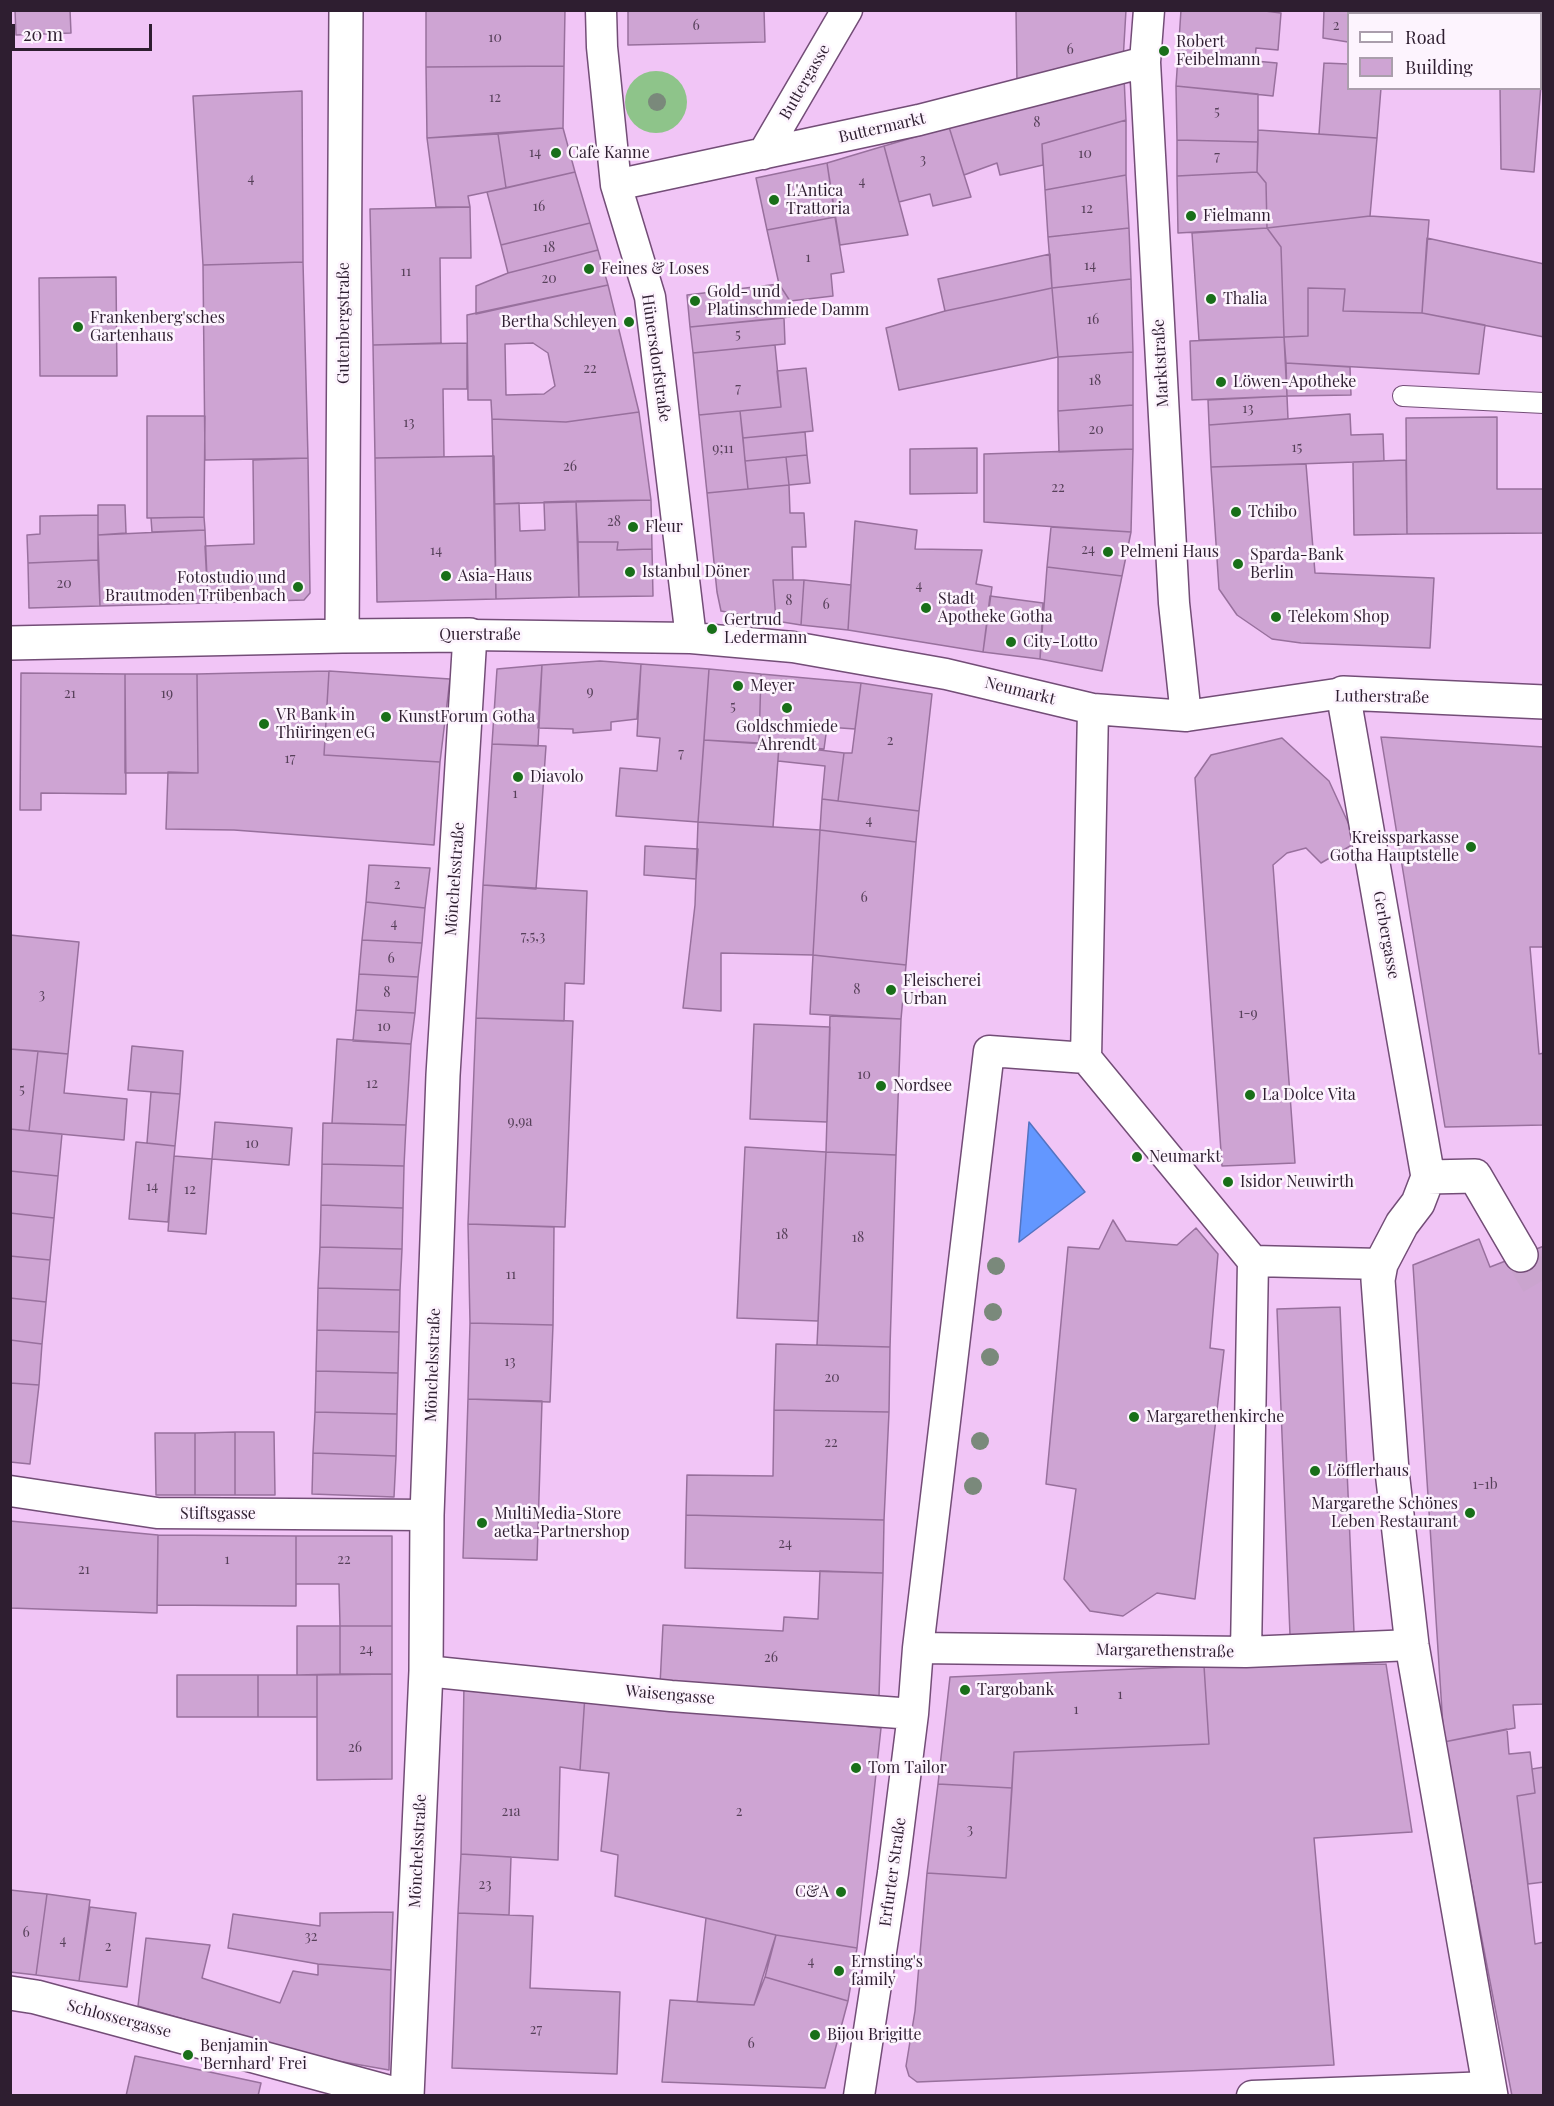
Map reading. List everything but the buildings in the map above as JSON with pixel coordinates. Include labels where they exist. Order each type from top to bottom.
[{"type":"street","name":"Gutenbergstraße","points":[[342,636],[346,10]]},
{"type":"street","name":"Hünersdorfstraße","points":[[601,10],[602,47],[616,185],[650,297],[691,638]]},
{"type":"street","name":"Buttergasse","points":[[763,154],[847,10]]},
{"type":"street","name":"Marktstraße","points":[[1149,10],[1145,62],[1174,603],[1186,716]]},
{"type":"street","name":"Buttermarkt","points":[[616,185],[919,120],[1145,62]]},
{"type":"street","name":"Querstraße","points":[[10,643],[470,635],[691,638],[793,647],[946,674]]},
{"type":"street","name":"Mönchelsstraße","points":[[407,2096],[426,1671],[427,1515],[443,1075],[470,635]]},
{"type":"street","name":"Neumarkt","points":[[946,674],[1093,709],[1186,716]]},
{"type":"street","name":"Lutherstraße","points":[[1186,716],[1342,693],[1544,702]]},
{"type":"street","name":"Gerbergasse","points":[[1342,693],[1428,1178]]},
{"type":"street","points":[[1093,709],[1086,1058],[1253,1261],[1246,1652]]},
{"type":"street","points":[[918,1648],[989,1051],[1086,1058]]},
{"type":"street","points":[[1252,2096],[1490,2091],[1412,1645],[1392,1471],[1378,1280],[1381,1264],[1402,1224],[1418,1203],[1428,1178],[1475,1176],[1521,1255]]},
{"type":"street","points":[[1253,1261],[1381,1264]]},
{"type":"street","name":"Stiftsgasse","points":[[10,1491],[157,1513],[427,1515]]},
{"type":"street","name":"Margarethenstraße","points":[[918,1648],[1246,1652],[1412,1645]]},
{"type":"street","name":"Erfurter Straße","points":[[859,2096],[893,1873],[913,1714],[918,1648]]},
{"type":"street","name":"Waisengasse","points":[[426,1671],[671,1696],[913,1714]]},
{"type":"street","name":"Schlossergasse","points":[[10,1993],[36,1997],[402,2096]]},
{"type":"lane","points":[[1403,396],[1544,403]]},
{"type":"green space","points":[[656,71],[673,76],[678,80],[682,85],[687,102],[682,119],[678,124],[673,128],[656,133],[639,128],[634,124],[630,119],[625,102],[630,85],[634,80],[639,76]]},
{"type":"water","points":[[1029,1122],[1085,1192],[1019,1242]]},
{"type":"tunnel","points":[[1521,1255],[1544,1294]]},
{"type":"place","name":"Robert Feibelmann","points":[[1164,51]]},
{"type":"place","name":"Cafe Kanne","points":[[556,153]]},
{"type":"place","name":"L'Antica Trattoria","points":[[774,200]]},
{"type":"place","name":"Fielmann","points":[[1191,216]]},
{"type":"place","name":"Feines & Loses","points":[[589,269]]},
{"type":"place","name":"Thalia","points":[[1211,299]]},
{"type":"place","name":"Gold- und Platinschmiede Damm","points":[[695,301]]},
{"type":"place","name":"Bertha Schleyen","points":[[629,322]]},
{"type":"place","name":"Frankenberg'sches Gartenhaus","points":[[78,327]]},
{"type":"place","name":"Löwen-Apotheke","points":[[1221,382]]},
{"type":"place","name":"Tchibo","points":[[1236,512]]},
{"type":"place","name":"Fleur","points":[[633,527]]},
{"type":"place","name":"Pelmeni Haus","points":[[1108,552]]},
{"type":"place","name":"Sparda-Bank Berlin","points":[[1238,564]]},
{"type":"place","name":"Istanbul Döner","points":[[630,572]]},
{"type":"place","name":"Asia-Haus","points":[[446,576]]},
{"type":"place","name":"Fotostudio und Brautmoden Trübenbach","points":[[298,587]]},
{"type":"place","name":"Stadt Apotheke Gotha","points":[[926,608]]},
{"type":"place","name":"Telekom Shop","points":[[1276,617]]},
{"type":"place","name":"Gertrud Ledermann","points":[[712,629]]},
{"type":"place","name":"City-Lotto","points":[[1011,642]]},
{"type":"place","name":"Meyer","points":[[738,686]]},
{"type":"place","name":"Goldschmiede Ahrendt","points":[[787,708]]},
{"type":"place","name":"KunstForum Gotha","points":[[386,717]]},
{"type":"place","name":"VR Bank in Thüringen eG","points":[[264,724]]},
{"type":"place","name":"Diavolo","points":[[518,777]]},
{"type":"place","name":"Kreissparkasse Gotha Hauptstelle","points":[[1471,847]]},
{"type":"place","name":"Fleischerei Urban","points":[[891,990]]},
{"type":"place","name":"Nordsee","points":[[881,1086]]},
{"type":"place","name":"La Dolce Vita","points":[[1250,1095]]},
{"type":"place","name":"Neumarkt","points":[[1137,1157]]},
{"type":"place","name":"Isidor Neuwirth","points":[[1228,1182]]},
{"type":"place","name":"Margarethenkirche","points":[[1134,1417]]},
{"type":"place","name":"Löfflerhaus","points":[[1315,1471]]},
{"type":"place","name":"Margarethe Schönes Leben Restaurant","points":[[1470,1513]]},
{"type":"place","name":"MultiMedia-Store aetka-Partnershop","points":[[482,1523]]},
{"type":"place","name":"Targobank","points":[[965,1690]]},
{"type":"place","name":"Tom Tailor","points":[[856,1768]]},
{"type":"place","name":"C&A","points":[[841,1892]]},
{"type":"place","name":"Ernsting's family","points":[[839,1971]]},
{"type":"place","name":"Bijou Brigitte","points":[[815,2035]]},
{"type":"place","name":"Benjamin 'Bernhard' Frei","points":[[188,2055]]}]
